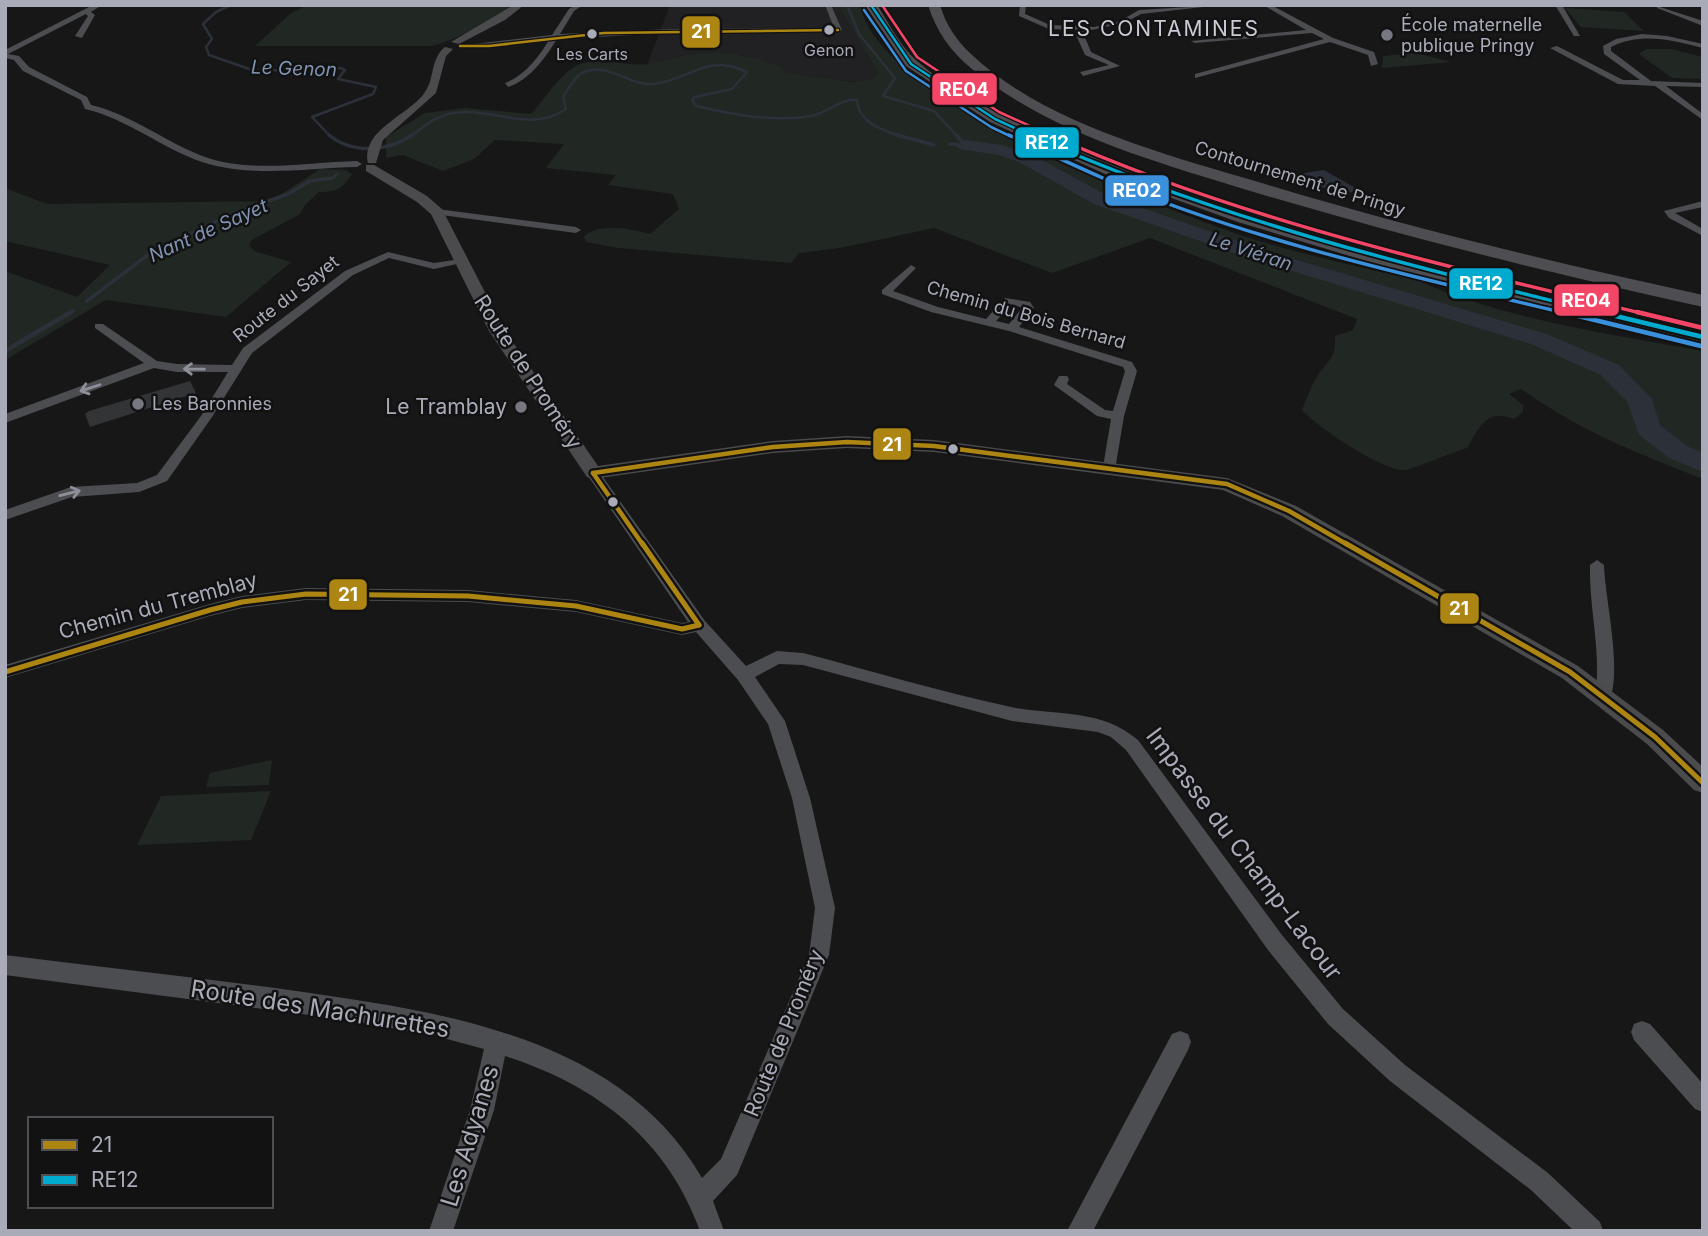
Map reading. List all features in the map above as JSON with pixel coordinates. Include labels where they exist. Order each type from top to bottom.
[{"type":"highway","points":[[872,5],[890,41],[924,74],[995,118],[1076,156],[1161,190],[1293,234],[1454,279],[1703,339]]},
{"type":"highway","points":[[887,5],[896,25],[913,47],[960,85],[1026,121],[1129,165],[1247,205],[1379,244],[1703,324]]},
{"type":"highway","name":"Contournement de Pringy","points":[[934,5],[939,20],[952,41],[983,72],[1042,108],[1121,142],[1397,228],[1552,267],[1703,299]]},
{"type":"highway","name":"Contournement de Pringy","points":[[940,5],[948,27],[961,45],[992,73],[1051,108],[1122,139],[1205,167],[1429,232],[1703,299]]},
{"type":"street","points":[[5,54],[99,5]]},
{"type":"street","points":[[5,54],[16,58],[26,69],[84,99],[89,107],[113,114],[208,161],[259,166],[370,157],[431,93],[441,55],[520,5]]},
{"type":"street","points":[[508,85],[519,81],[544,54],[571,10],[580,5]]},
{"type":"street","points":[[455,46],[496,48],[522,40],[639,31],[838,30],[828,5]]},
{"type":"street","points":[[1023,5],[1021,15],[1041,25],[1085,29],[1119,23],[1139,12],[1218,5]]},
{"type":"street","points":[[1266,5],[1331,40],[1371,54],[1374,64]]},
{"type":"street","points":[[1558,5],[1577,34]]},
{"type":"street","points":[[1659,7],[1703,24]]},
{"type":"street","points":[[79,36],[92,15],[86,11]]},
{"type":"street","points":[[1083,74],[1116,66],[1088,53],[1080,35],[1085,29]]},
{"type":"street","points":[[1195,41],[1314,31]]},
{"type":"street","points":[[1702,122],[1654,83],[1607,52],[1607,46],[1623,38],[1641,36],[1670,38],[1703,46]]},
{"type":"street","points":[[1198,76],[1331,40]]},
{"type":"street","points":[[1554,48],[1621,82],[1703,85]]},
{"type":"street","name":"Route de Proméry","points":[[370,157],[437,212],[497,331],[699,625],[744,674],[768,707],[793,764],[825,908],[824,930],[818,955],[729,1167],[700,1198]]},
{"type":"street","points":[[1703,204],[1669,211],[1672,216],[1703,233]]},
{"type":"street","points":[[437,212],[576,230]]},
{"type":"street","name":"Route du Sayet","points":[[5,515],[71,492],[139,487],[153,483],[165,475],[251,347],[337,281],[379,257],[395,255],[434,267],[461,262]]},
{"type":"street","name":"Chemin du Bois Bernard","points":[[911,268],[886,292],[946,313],[1012,328],[1128,365],[1131,371],[1118,416],[1110,467]]},
{"type":"street","points":[[989,322],[1009,300],[1026,304],[1028,308],[1012,328]]},
{"type":"street","points":[[99,326],[153,364],[177,368],[236,369]]},
{"type":"street","points":[[5,419],[153,364]]},
{"type":"street","points":[[1063,379],[1060,385],[1101,413],[1118,416]]},
{"type":"street","points":[[593,473],[773,447],[847,442],[934,446],[1212,480],[1249,492],[1570,672],[1664,745],[1703,783]]},
{"type":"street","points":[[1597,565],[1598,609],[1607,679],[1603,696]]},
{"type":"street","name":"Chemin du Tremblay","points":[[5,672],[209,610],[242,602],[306,594],[468,596],[614,612],[682,629],[699,625]]},
{"type":"street","name":"Impasse du Champ-Lacour","points":[[744,674],[777,657],[803,659],[1012,714],[1091,723],[1117,732],[1132,745],[1291,966],[1322,1002],[1369,1049],[1533,1173],[1562,1198],[1591,1231]]},
{"type":"street","name":"Route des Machurettes","points":[[5,965],[372,1013],[497,1042],[558,1065],[635,1113],[671,1149],[700,1198]]},
{"type":"street","points":[[1642,1032],[1703,1101]]},
{"type":"street","name":"Les Adyanes","points":[[441,1231],[482,1110],[497,1042]]},
{"type":"street","points":[[1079,1231],[1180,1042]]},
{"type":"street","points":[[700,1198],[712,1231]]},
{"type":"shaded area","points":[[307,5],[514,5],[474,29],[431,46],[255,46],[290,14]]},
{"type":"shaded area","points":[[670,5],[838,5],[878,73],[872,79],[861,82],[824,79],[784,73],[784,68],[742,55],[647,65]]},
{"type":"shaded area","points":[[838,5],[860,5],[879,42],[918,78],[971,114],[1033,148],[1162,206],[1259,241],[1419,281],[1451,294],[1521,315],[1596,332],[1703,351],[1703,479],[1587,429],[1521,389],[1509,394],[1523,405],[1523,412],[1514,419],[1504,416],[1490,418],[1480,427],[1467,448],[1405,470],[1381,463],[1335,437],[1302,410],[1320,372],[1332,356],[1335,336],[1353,330],[1357,319],[1150,238],[1052,273],[934,228],[840,248],[799,253],[791,263],[619,248],[586,242],[584,236],[608,228],[650,234],[679,209],[673,194],[608,185],[616,175],[546,168],[564,144],[495,140],[474,159],[443,171],[403,155],[386,158],[386,137],[425,113],[464,108],[531,114],[568,72],[574,67],[591,62],[648,64],[690,55],[719,53],[763,61],[784,68],[785,73],[854,82],[872,79],[878,73]]},
{"type":"shaded area","points":[[1565,8],[1624,12],[1644,31],[1581,27]]},
{"type":"shaded area","points":[[1647,49],[1671,49],[1703,57],[1703,79],[1672,78],[1639,54]]},
{"type":"shaded area","points":[[1416,53],[1451,62],[1382,68],[1383,56]]},
{"type":"shaded area","points":[[320,169],[346,170],[352,174],[338,189],[319,192],[300,214],[252,240],[249,245],[254,251],[291,262],[226,317],[106,300],[5,360],[5,271],[77,297],[110,265],[5,241],[5,188],[47,204],[271,201]]},
{"type":"shaded area","points":[[1324,170],[1357,189],[1356,193],[1320,187],[1285,176]]},
{"type":"shaded area","points":[[272,760],[269,785],[206,787],[210,773]]},
{"type":"shaded area","points":[[271,791],[251,840],[137,845],[161,796]]},
{"type":"building","name":"Les Baronnies","points":[[190,381],[196,393],[90,427],[85,414],[89,411]]},
{"type":"waterway","name":"Le Genon","points":[[231,5],[216,12],[203,24],[212,39],[206,47],[209,55],[255,71],[341,68],[345,70],[338,79],[376,87],[373,94],[312,117],[329,135]]},
{"type":"waterway","name":"Le Viéran","points":[[847,5],[859,34],[895,78],[883,96],[934,111],[958,137]]},
{"type":"waterway","name":"Le Genon","points":[[410,137],[448,114],[463,112],[523,119],[552,116],[566,109],[563,96],[575,79],[584,72],[602,70],[636,82],[653,84],[720,65],[747,72],[732,89],[695,97],[692,100],[696,106],[739,115],[796,118],[823,112],[845,101],[857,100],[858,108],[867,120],[897,135]]},
{"type":"waterway","name":"Le Genon","points":[[329,135],[348,145],[370,148],[392,145],[412,135]]},
{"type":"waterway","name":"Le Genon","points":[[897,135],[934,145]]},
{"type":"waterway","name":"Le Genon","points":[[897,135],[902,137]]},
{"type":"waterway","name":"Le Viéran","points":[[949,144],[965,145],[956,135]]},
{"type":"waterway","name":"Le Viéran","points":[[965,145],[1002,150],[1025,158],[1101,200],[1253,253],[1539,339],[1610,370],[1639,399],[1648,429],[1678,452],[1703,463]]},
{"type":"waterway","name":"Nant de Sayet","points":[[87,301],[153,251],[234,213],[288,194],[310,181],[333,178],[337,174]]},
{"type":"waterway","name":"Nant de Sayet","points":[[68,314],[73,311]]},
{"type":"waterway","name":"Nant de Sayet","points":[[5,351],[71,312]]},
{"type":"transit line","name":"RE12","points":[[871,5],[911,64],[995,119],[1110,171],[1244,219],[1382,260],[1703,337]]},
{"type":"transit line","name":"RE04","points":[[882,5],[917,57],[999,112],[1113,163],[1246,210],[1385,251],[1703,328]]},
{"type":"transit line","name":"RE02","points":[[864,10],[906,71],[991,127],[1107,180],[1241,227],[1380,268],[1701,346]]},
{"type":"transit line","name":"21","points":[[460,46],[489,46],[604,33],[838,30]]},
{"type":"transit line","name":"21","points":[[593,473],[773,447],[847,442],[934,446],[1227,484],[1289,511],[1570,672],[1655,737],[1703,783]]},
{"type":"transit line","name":"21","points":[[593,473],[699,625]]},
{"type":"transit line","name":"21","points":[[5,672],[210,610],[242,602],[306,594],[468,596],[576,606],[682,629],[699,625]]},
{"type":"place","name":"Genon","points":[[829,30]]},
{"type":"place","name":"Les Carts","points":[[592,34]]},
{"type":"place","name":"École maternelle publique Pringy","points":[[1387,35]]},
{"type":"place","name":"Les Baronnies","points":[[138,404]]},
{"type":"place","name":"Le Tramblay","points":[[521,407]]},
{"type":"district","name":"LES CONTAMINES","points":[[1154,29]]}]
